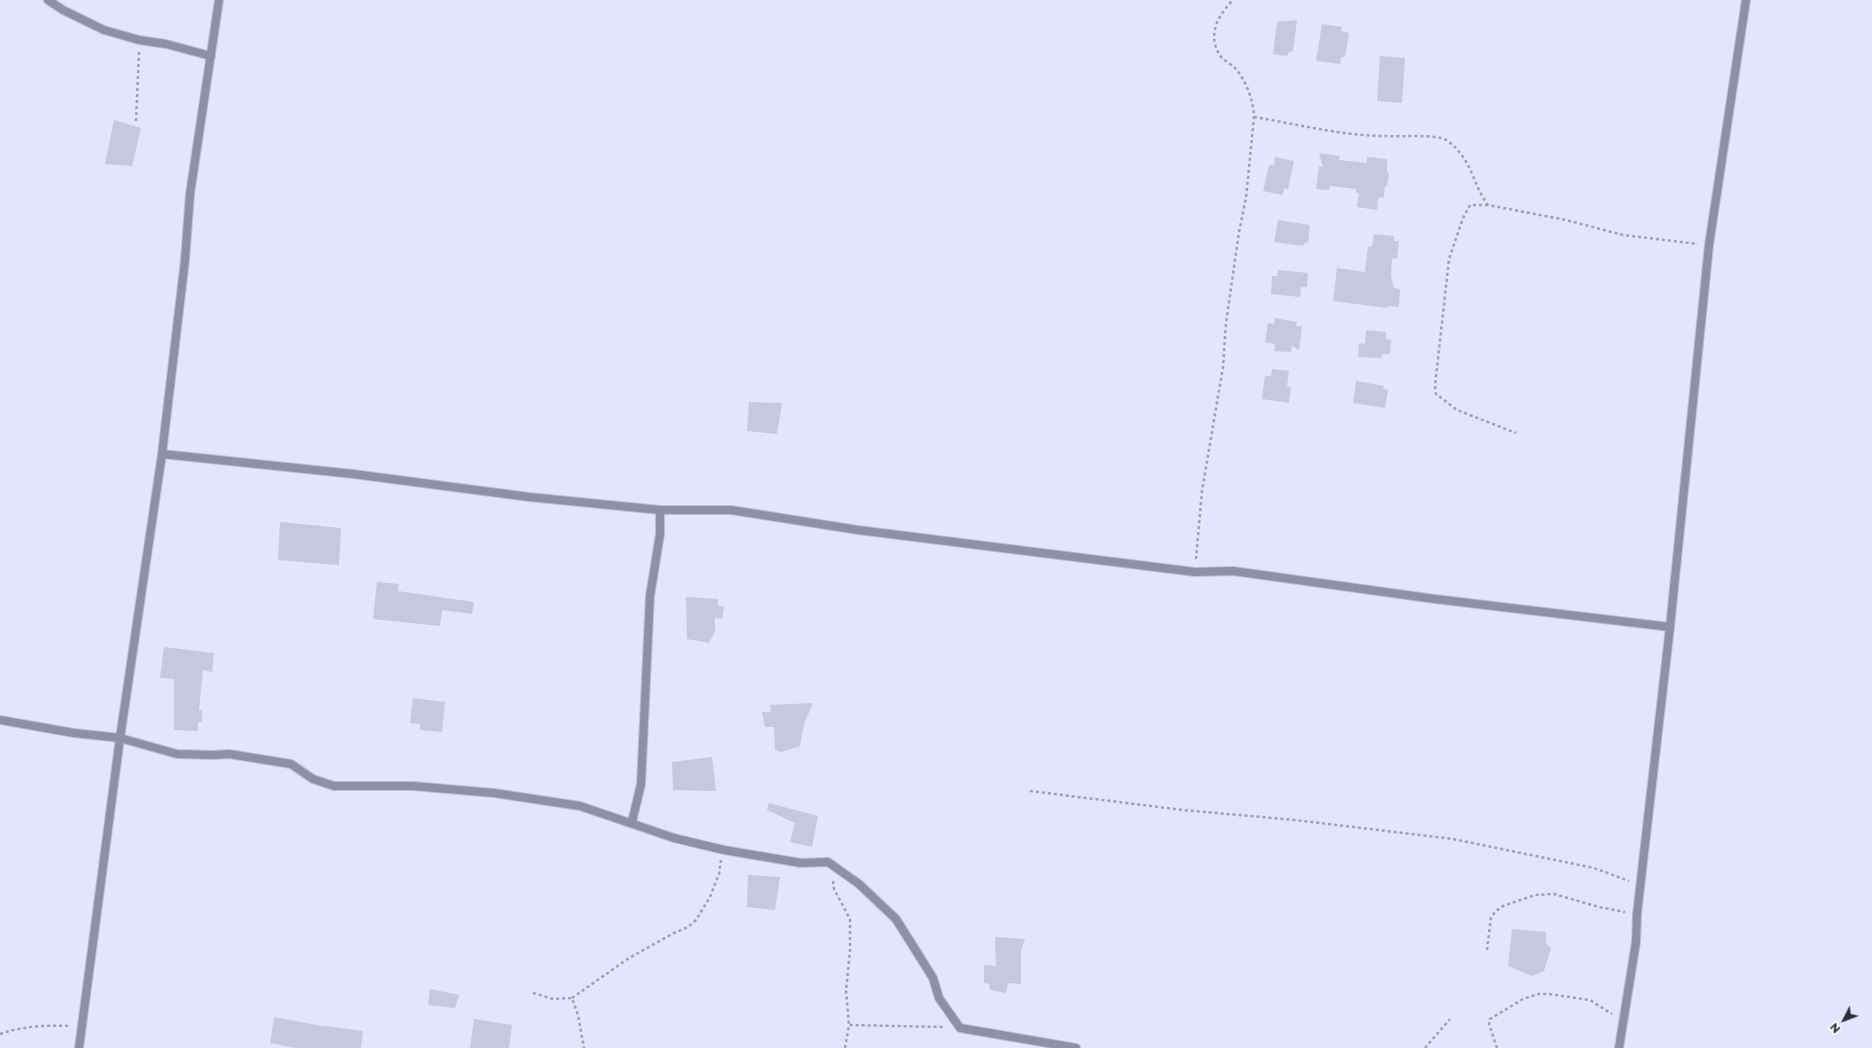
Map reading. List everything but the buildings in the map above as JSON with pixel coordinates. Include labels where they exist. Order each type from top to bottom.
[{"type":"street","points":[[48,0],[63,10],[104,30],[139,40],[166,44],[211,56]]},
{"type":"street","points":[[79,1048],[120,738],[162,454],[185,260],[190,194],[219,0]]},
{"type":"street","points":[[1620,1048],[1636,942],[1640,885],[1670,627],[1709,245],[1746,0]]},
{"type":"street","points":[[162,454],[353,474],[529,497],[660,510],[731,510],[858,530],[1195,572],[1233,571],[1435,599],[1670,627]]},
{"type":"street","points":[[632,822],[641,777],[650,596],[660,534],[660,510]]},
{"type":"street","points":[[0,720],[74,733],[120,738],[177,754],[230,754],[291,764],[314,779],[334,786],[412,786],[494,793],[580,806],[632,822],[674,838],[724,850],[801,863],[828,862],[859,884],[896,919],[933,978],[938,998],[960,1028],[1076,1048]]},
{"type":"path","points":[[1195,572],[1202,491],[1223,368],[1226,323],[1239,232],[1246,198],[1254,117],[1254,108],[1243,80],[1235,68],[1218,53],[1214,35],[1218,19],[1233,0]]},
{"type":"path","points":[[136,121],[139,40]]},
{"type":"path","points":[[1254,117],[1371,136],[1435,136],[1446,140],[1461,153],[1469,164],[1479,194],[1488,205]]},
{"type":"path","points":[[1516,433],[1457,410],[1436,394],[1434,386],[1449,259],[1463,218],[1470,205],[1488,205],[1566,220],[1623,235],[1709,245]]},
{"type":"path","points":[[1030,791],[1183,810],[1295,820],[1453,839],[1594,868],[1640,885]]},
{"type":"path","points":[[533,993],[553,999],[572,998],[629,958],[674,933],[688,927],[696,920],[710,897],[719,874],[724,850]]},
{"type":"path","points":[[828,862],[834,889],[850,919],[850,951],[846,991],[849,1025],[845,1048]]},
{"type":"path","points":[[1488,950],[1491,917],[1496,910],[1503,906],[1535,895],[1554,894],[1599,907],[1637,914]]},
{"type":"path","points":[[1497,1048],[1489,1024],[1490,1019],[1523,999],[1538,994],[1549,994],[1590,1000],[1623,1021]]},
{"type":"path","points":[[572,998],[578,1015],[584,1048]]},
{"type":"path","points":[[1425,1048],[1450,1019]]},
{"type":"path","points":[[0,1034],[16,1029],[47,1025],[81,1027]]},
{"type":"path","points":[[849,1025],[960,1028]]}]
